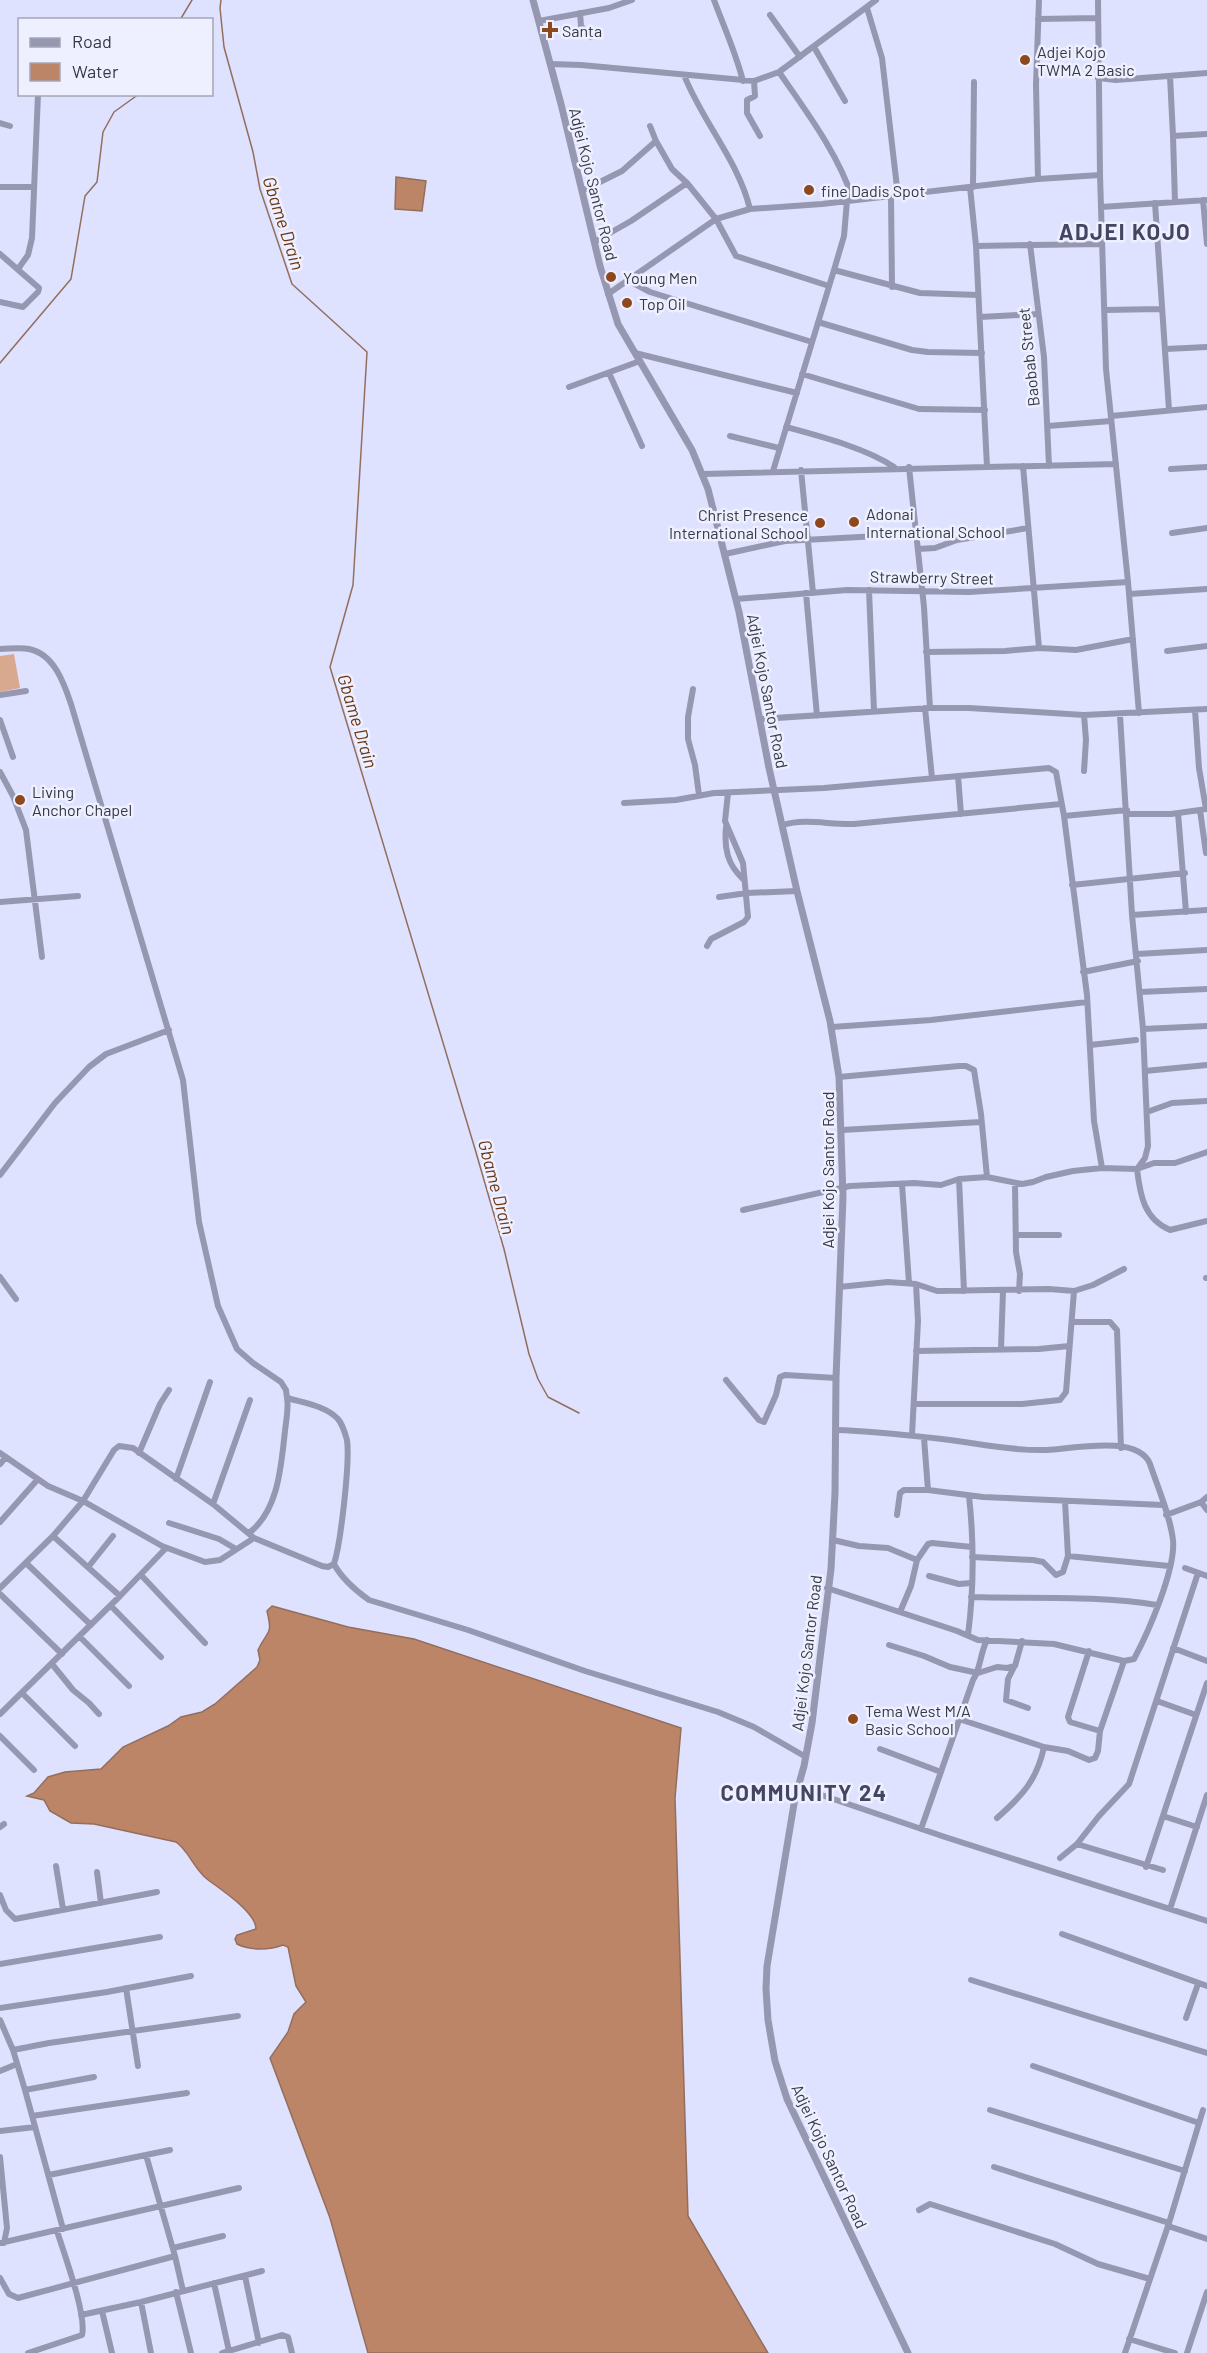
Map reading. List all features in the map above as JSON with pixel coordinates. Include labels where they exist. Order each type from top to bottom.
[{"type":"street","name":"Adjei Kojo Santor Road","points":[[532,0],[594,242],[618,324],[692,450],[703,474],[736,598],[774,790],[832,1027],[839,1077],[843,1187],[832,1540],[806,1757],[798,1787],[768,1954],[766,1989],[775,2061],[787,2099],[908,2353]]},
{"type":"street","points":[[539,21],[609,8],[630,0]]},
{"type":"street","points":[[714,0],[737,57],[743,81]]},
{"type":"street","points":[[550,64],[754,81],[779,72],[876,0]]},
{"type":"street","points":[[1038,179],[1036,97],[1039,0]]},
{"type":"street","points":[[1098,0],[1104,310],[1111,419],[1139,713]]},
{"type":"street","points":[[867,8],[882,58],[894,196],[892,287]]},
{"type":"street","points":[[580,13],[581,26],[591,38]]},
{"type":"street","points":[[770,15],[800,57]]},
{"type":"street","points":[[1038,19],[1098,18]]},
{"type":"street","points":[[814,47],[845,101]]},
{"type":"street","points":[[772,471],[844,236],[850,201],[848,183],[807,112],[779,72]]},
{"type":"street","points":[[1098,78],[1116,80],[1207,74]]},
{"type":"street","points":[[684,75],[693,96],[739,178],[750,209]]},
{"type":"street","points":[[1170,76],[1175,202]]},
{"type":"street","points":[[754,81],[755,96],[747,100],[747,113],[760,136]]},
{"type":"street","points":[[974,82],[972,187],[987,467]]},
{"type":"street","points":[[18,269],[31,247],[38,96]]},
{"type":"street","points":[[0,123],[10,126]]},
{"type":"street","points":[[650,126],[672,169],[687,183],[716,219],[732,252],[740,259],[829,286]]},
{"type":"street","points":[[1173,136],[1207,134]]},
{"type":"street","points":[[582,191],[622,171],[656,141]]},
{"type":"street","points":[[608,294],[716,219],[750,209],[850,201],[1038,179],[1100,175]]},
{"type":"street","points":[[594,242],[631,221],[687,183]]},
{"type":"street","points":[[0,187],[34,187]]},
{"type":"street","points":[[1101,207],[1205,200],[1207,244]]},
{"type":"street","points":[[1155,203],[1169,410]]},
{"type":"street","name":"Baobab Street","points":[[1030,244],[1044,349],[1049,466]]},
{"type":"street","points":[[976,246],[1102,244]]},
{"type":"street","points":[[0,254],[39,288],[38,292],[22,307],[0,302]]},
{"type":"street","points":[[834,270],[920,293],[978,296]]},
{"type":"street","points":[[630,279],[650,292],[812,342]]},
{"type":"street","points":[[1104,310],[1161,309]]},
{"type":"street","points":[[980,317],[1038,314]]},
{"type":"street","points":[[818,322],[912,350],[982,353]]},
{"type":"street","points":[[1166,349],[1207,347]]},
{"type":"street","points":[[635,353],[797,393]]},
{"type":"street","points":[[569,387],[640,360]]},
{"type":"street","points":[[609,373],[642,446]]},
{"type":"street","points":[[802,374],[919,409],[985,410]]},
{"type":"street","points":[[1048,426],[1207,407]]},
{"type":"street","points":[[786,427],[832,440],[884,461],[895,468]]},
{"type":"street","points":[[730,436],[780,448]]},
{"type":"street","points":[[703,474],[909,467],[1116,464]]},
{"type":"street","points":[[1023,466],[1039,648]]},
{"type":"street","points":[[1171,469],[1207,466]]},
{"type":"street","points":[[909,467],[926,622],[927,708],[932,778]]},
{"type":"street","points":[[801,470],[813,593]]},
{"type":"street","points":[[918,549],[935,548],[957,540],[1028,528]]},
{"type":"street","points":[[1172,533],[1207,528]]},
{"type":"street","points":[[724,554],[784,541],[916,534]]},
{"type":"street","name":"Strawberry Street","points":[[736,598],[869,590],[949,592],[1034,590],[1128,582]]},
{"type":"street","points":[[1129,594],[1207,589]]},
{"type":"street","points":[[869,590],[874,711]]},
{"type":"street","points":[[806,593],[817,716]]},
{"type":"street","points":[[926,652],[1039,648],[1090,649],[1133,639]]},
{"type":"street","points":[[1167,651],[1207,646]]},
{"type":"street","points":[[0,649],[24,648],[36,651],[54,667],[66,688],[169,1030],[186,1094],[199,1222],[218,1306],[237,1349],[281,1382],[286,1390],[288,1410],[279,1478],[267,1511],[252,1535],[220,1560],[205,1562],[166,1548],[83,1501],[38,1479],[3,1455],[0,1464]]},
{"type":"street","points":[[693,689],[688,717],[688,746],[695,765],[699,795]]},
{"type":"street","points":[[0,695],[26,691]]},
{"type":"street","points":[[760,718],[927,708],[969,708],[1084,715],[1207,709]]},
{"type":"street","points":[[1195,710],[1206,853]]},
{"type":"street","points":[[1084,715],[1086,740],[1084,771]]},
{"type":"street","points":[[1120,715],[1147,1112],[1148,1146],[1145,1158],[1137,1169],[1140,1194],[1151,1218],[1170,1230],[1207,1221]]},
{"type":"street","points":[[0,720],[13,757]]},
{"type":"street","points":[[624,803],[676,800],[699,795],[824,788],[1049,768],[1056,772],[1059,776],[1087,1002],[1094,1120],[1102,1168]]},
{"type":"street","points":[[0,772],[13,796],[26,830],[42,957]]},
{"type":"street","points":[[958,776],[961,814]]},
{"type":"street","points":[[728,793],[724,815],[725,844],[730,864],[743,879]]},
{"type":"street","points":[[783,825],[796,821],[836,825],[854,824],[1061,804]]},
{"type":"street","points":[[1064,816],[1127,812],[1178,813],[1204,809]]},
{"type":"street","points":[[1178,813],[1185,873],[1186,912]]},
{"type":"street","points":[[707,946],[711,939],[746,920],[747,893],[743,879],[743,863],[726,826]]},
{"type":"street","points":[[1072,885],[1185,873]]},
{"type":"street","points":[[718,897],[797,891]]},
{"type":"street","points":[[0,902],[78,896]]},
{"type":"street","points":[[1132,915],[1207,910]]},
{"type":"street","points":[[1083,972],[1138,958],[1207,950]]},
{"type":"street","points":[[1140,992],[1207,989]]},
{"type":"street","points":[[832,1027],[931,1020],[1087,1002]]},
{"type":"street","points":[[1143,1029],[1207,1026]]},
{"type":"street","points":[[0,1175],[55,1103],[89,1066],[106,1054],[169,1030]]},
{"type":"street","points":[[1090,1045],[1136,1040]]},
{"type":"street","points":[[1144,1071],[1207,1065]]},
{"type":"street","points":[[839,1077],[966,1066],[974,1070],[987,1177]]},
{"type":"street","points":[[1147,1112],[1172,1103],[1207,1101]]},
{"type":"street","points":[[842,1130],[981,1122]]},
{"type":"street","points":[[743,1210],[843,1187],[941,1185],[958,1179],[987,1177],[1015,1184],[1033,1182],[1046,1176],[1073,1171],[1102,1168],[1137,1169],[1154,1163],[1175,1163],[1207,1152]]},
{"type":"street","points":[[958,1179],[964,1291]]},
{"type":"street","points":[[902,1184],[913,1284],[918,1307],[912,1435]]},
{"type":"street","points":[[1015,1184],[1016,1235],[1020,1274],[1018,1291]]},
{"type":"street","points":[[1016,1235],[1059,1235]]},
{"type":"street","points":[[839,1287],[888,1282],[913,1284],[937,1291],[1018,1291],[1049,1288],[1074,1291],[1093,1286],[1124,1269]]},
{"type":"street","points":[[0,1277],[16,1299]]},
{"type":"street","points":[[1001,1349],[1003,1291]]},
{"type":"street","points":[[914,1404],[1022,1404],[1060,1400],[1066,1392],[1074,1291]]},
{"type":"street","points":[[1072,1322],[1110,1322],[1117,1330],[1121,1448]]},
{"type":"street","points":[[916,1351],[1069,1346]]},
{"type":"street","points":[[726,1380],[759,1420],[764,1422],[776,1395],[780,1377],[785,1375],[836,1378]]},
{"type":"street","points":[[176,1479],[210,1382]]},
{"type":"street","points":[[139,1453],[160,1404],[169,1390]]},
{"type":"street","points":[[287,1398],[334,1415],[344,1431],[347,1450],[334,1564],[356,1592],[369,1600],[718,1712],[763,1731],[806,1757]]},
{"type":"street","points":[[213,1504],[250,1400]]},
{"type":"street","points":[[827,1588],[968,1635],[974,1639],[1054,1644],[1124,1661],[1134,1659],[1150,1624],[1166,1581],[1173,1539],[1148,1459],[1134,1449],[1102,1445],[1026,1450],[912,1435],[836,1430]]},
{"type":"street","points":[[924,1438],[928,1490]]},
{"type":"street","points":[[0,1588],[53,1536],[83,1501],[118,1446],[127,1446],[139,1453],[213,1504],[252,1535],[322,1566],[328,1567],[334,1564]]},
{"type":"street","points":[[0,1522],[38,1479]]},
{"type":"street","points":[[897,1515],[900,1493],[904,1490],[928,1490],[969,1496],[1163,1505]]},
{"type":"street","points":[[968,1635],[972,1583],[969,1496]]},
{"type":"street","points":[[1166,1515],[1207,1497]]},
{"type":"street","points":[[972,1557],[1043,1562],[1056,1575],[1063,1572],[1068,1556],[1065,1501]]},
{"type":"street","points":[[1200,1502],[1207,1510]]},
{"type":"street","points":[[169,1523],[219,1539],[236,1549]]},
{"type":"street","points":[[53,1536],[120,1596]]},
{"type":"street","points":[[89,1566],[113,1536]]},
{"type":"street","points":[[832,1540],[859,1546],[888,1548],[917,1560]]},
{"type":"street","points":[[900,1612],[911,1586],[917,1560],[928,1544],[972,1547]]},
{"type":"street","points":[[0,1714],[111,1606],[166,1548]]},
{"type":"street","points":[[1068,1556],[1169,1566]]},
{"type":"street","points":[[26,1563],[91,1625]]},
{"type":"street","points":[[1185,1568],[1207,1576]]},
{"type":"street","points":[[1060,1858],[1077,1844],[1129,1784],[1198,1573]]},
{"type":"street","points":[[141,1575],[205,1643]]},
{"type":"street","points":[[929,1575],[959,1584],[972,1583]]},
{"type":"street","points":[[0,1594],[62,1654]]},
{"type":"street","points":[[971,1597],[1115,1599],[1157,1605]]},
{"type":"street","points":[[111,1606],[145,1638],[161,1657]]},
{"type":"street","points":[[80,1637],[129,1686]]},
{"type":"street","points":[[921,1829],[978,1673],[980,1656],[987,1640]]},
{"type":"street","points":[[1022,1641],[1015,1666],[1010,1671],[1006,1700],[1028,1708]]},
{"type":"street","points":[[889,1645],[950,1667],[978,1673],[997,1667],[1015,1666]]},
{"type":"street","points":[[1173,1648],[1207,1661]]},
{"type":"street","points":[[1089,1651],[1068,1717],[1070,1722],[1100,1731]]},
{"type":"street","points":[[960,1719],[1044,1747],[1068,1751],[1089,1760],[1095,1758],[1100,1731],[1124,1661]]},
{"type":"street","points":[[52,1664],[73,1690],[99,1714]]},
{"type":"street","points":[[1146,1867],[1207,1686]]},
{"type":"street","points":[[22,1693],[75,1746]]},
{"type":"street","points":[[1157,1701],[1196,1715]]},
{"type":"street","points":[[0,1736],[34,1770]]},
{"type":"street","points":[[997,1818],[1021,1798],[1041,1762],[1044,1747]]},
{"type":"street","points":[[880,1749],[941,1772]]},
{"type":"street","points":[[798,1787],[921,1829],[1207,1920]]},
{"type":"street","points":[[1170,1909],[1207,1796]]},
{"type":"street","points":[[1163,1816],[1197,1827]]},
{"type":"street","points":[[1077,1844],[1146,1867],[1163,1870]]},
{"type":"street","points":[[56,1866],[63,1909]]},
{"type":"street","points":[[97,1872],[101,1903]]},
{"type":"street","points":[[0,1895],[6,1910],[15,1919],[157,1892]]},
{"type":"street","points":[[1062,1934],[1207,1986]]},
{"type":"street","points":[[0,1964],[160,1937]]},
{"type":"street","points":[[0,2008],[191,1976]]},
{"type":"street","points":[[971,1980],[1207,2054]]},
{"type":"street","points":[[1186,2018],[1198,1984]]},
{"type":"street","points":[[126,1988],[138,2066]]},
{"type":"street","points":[[13,2050],[238,2016]]},
{"type":"street","points":[[1,2024],[13,2050],[49,2175],[81,2315],[82,2335],[28,2353]]},
{"type":"street","points":[[0,2070],[17,2064]]},
{"type":"street","points":[[1033,2066],[1199,2123]]},
{"type":"street","points":[[25,2090],[94,2077]]},
{"type":"street","points":[[32,2116],[187,2093]]},
{"type":"street","points":[[990,2110],[1185,2171]]},
{"type":"street","points":[[1125,2353],[1203,2110]]},
{"type":"street","points":[[0,2131],[35,2127]]},
{"type":"street","points":[[49,2175],[170,2150]]},
{"type":"street","points":[[146,2155],[175,2256],[191,2353]]},
{"type":"street","points":[[0,2157],[7,2228],[2,2243]]},
{"type":"street","points":[[994,2167],[1207,2239]]},
{"type":"street","points":[[2,2243],[239,2188]]},
{"type":"street","points":[[919,2210],[930,2204],[1055,2244],[1098,2264],[1150,2279]]},
{"type":"street","points":[[173,2248],[223,2236]]},
{"type":"street","points":[[0,2278],[9,2294],[18,2298],[175,2256]]},
{"type":"street","points":[[81,2315],[262,2271]]},
{"type":"street","points":[[245,2276],[260,2343]]},
{"type":"street","points":[[214,2283],[225,2352],[246,2350],[282,2335],[287,2336],[292,2353]]},
{"type":"street","points":[[1187,2353],[1207,2292]]},
{"type":"street","points":[[141,2302],[151,2353]]},
{"type":"street","points":[[102,2311],[112,2353]]},
{"type":"street","points":[[1130,2339],[1175,2353]]},
{"type":"shaded area","points":[[14,654],[20,688],[0,692],[0,656]]},
{"type":"water","points":[[396,177],[426,181],[422,211],[395,209]]},
{"type":"water","points":[[272,1606],[348,1627],[414,1639],[681,1728],[675,1798],[688,2216],[768,2353],[368,2353],[330,2218],[270,2058],[288,2032],[294,2014],[306,2002],[296,1986],[288,1947],[283,1945],[254,1949],[237,1944],[235,1939],[237,1935],[256,1929],[250,1915],[202,1875],[176,1842],[94,1824],[71,1823],[50,1811],[44,1800],[27,1796],[34,1793],[48,1777],[65,1772],[101,1769],[123,1747],[168,1726],[181,1717],[202,1712],[215,1704],[257,1667],[260,1660],[258,1650],[270,1625],[267,1611]]},
{"type":"waterway","name":"Gbame Drain","points":[[181,18],[192,0]]},
{"type":"waterway","name":"Gbame Drain","points":[[221,0],[224,47],[253,152],[260,189],[292,284],[367,352],[353,585],[330,667],[504,1249],[529,1354],[538,1379],[548,1397],[579,1413]]},
{"type":"waterway","name":"Gbame Drain","points":[[0,363],[71,279],[85,196],[97,182],[103,132],[114,112],[136,96]]},
{"type":"place","name":"Santa","points":[[550,30]]},
{"type":"place","name":"Adjei Kojo TWMA 2 Basic","points":[[1025,60]]},
{"type":"place","name":"fine Dadis Spot","points":[[809,190]]},
{"type":"place","name":"Young Men","points":[[611,277]]},
{"type":"place","name":"Top Oil","points":[[627,303]]},
{"type":"place","name":"Adonai International School","points":[[854,522]]},
{"type":"place","name":"Christ Presence International School","points":[[820,523]]},
{"type":"place","name":"Living Anchor Chapel","points":[[20,800]]},
{"type":"place","name":"Tema West M/A Basic School","points":[[853,1719]]},
{"type":"district","name":"ADJEI KOJO","points":[[1125,231]]},
{"type":"district","name":"COMMUNITY 24","points":[[804,1792]]}]
